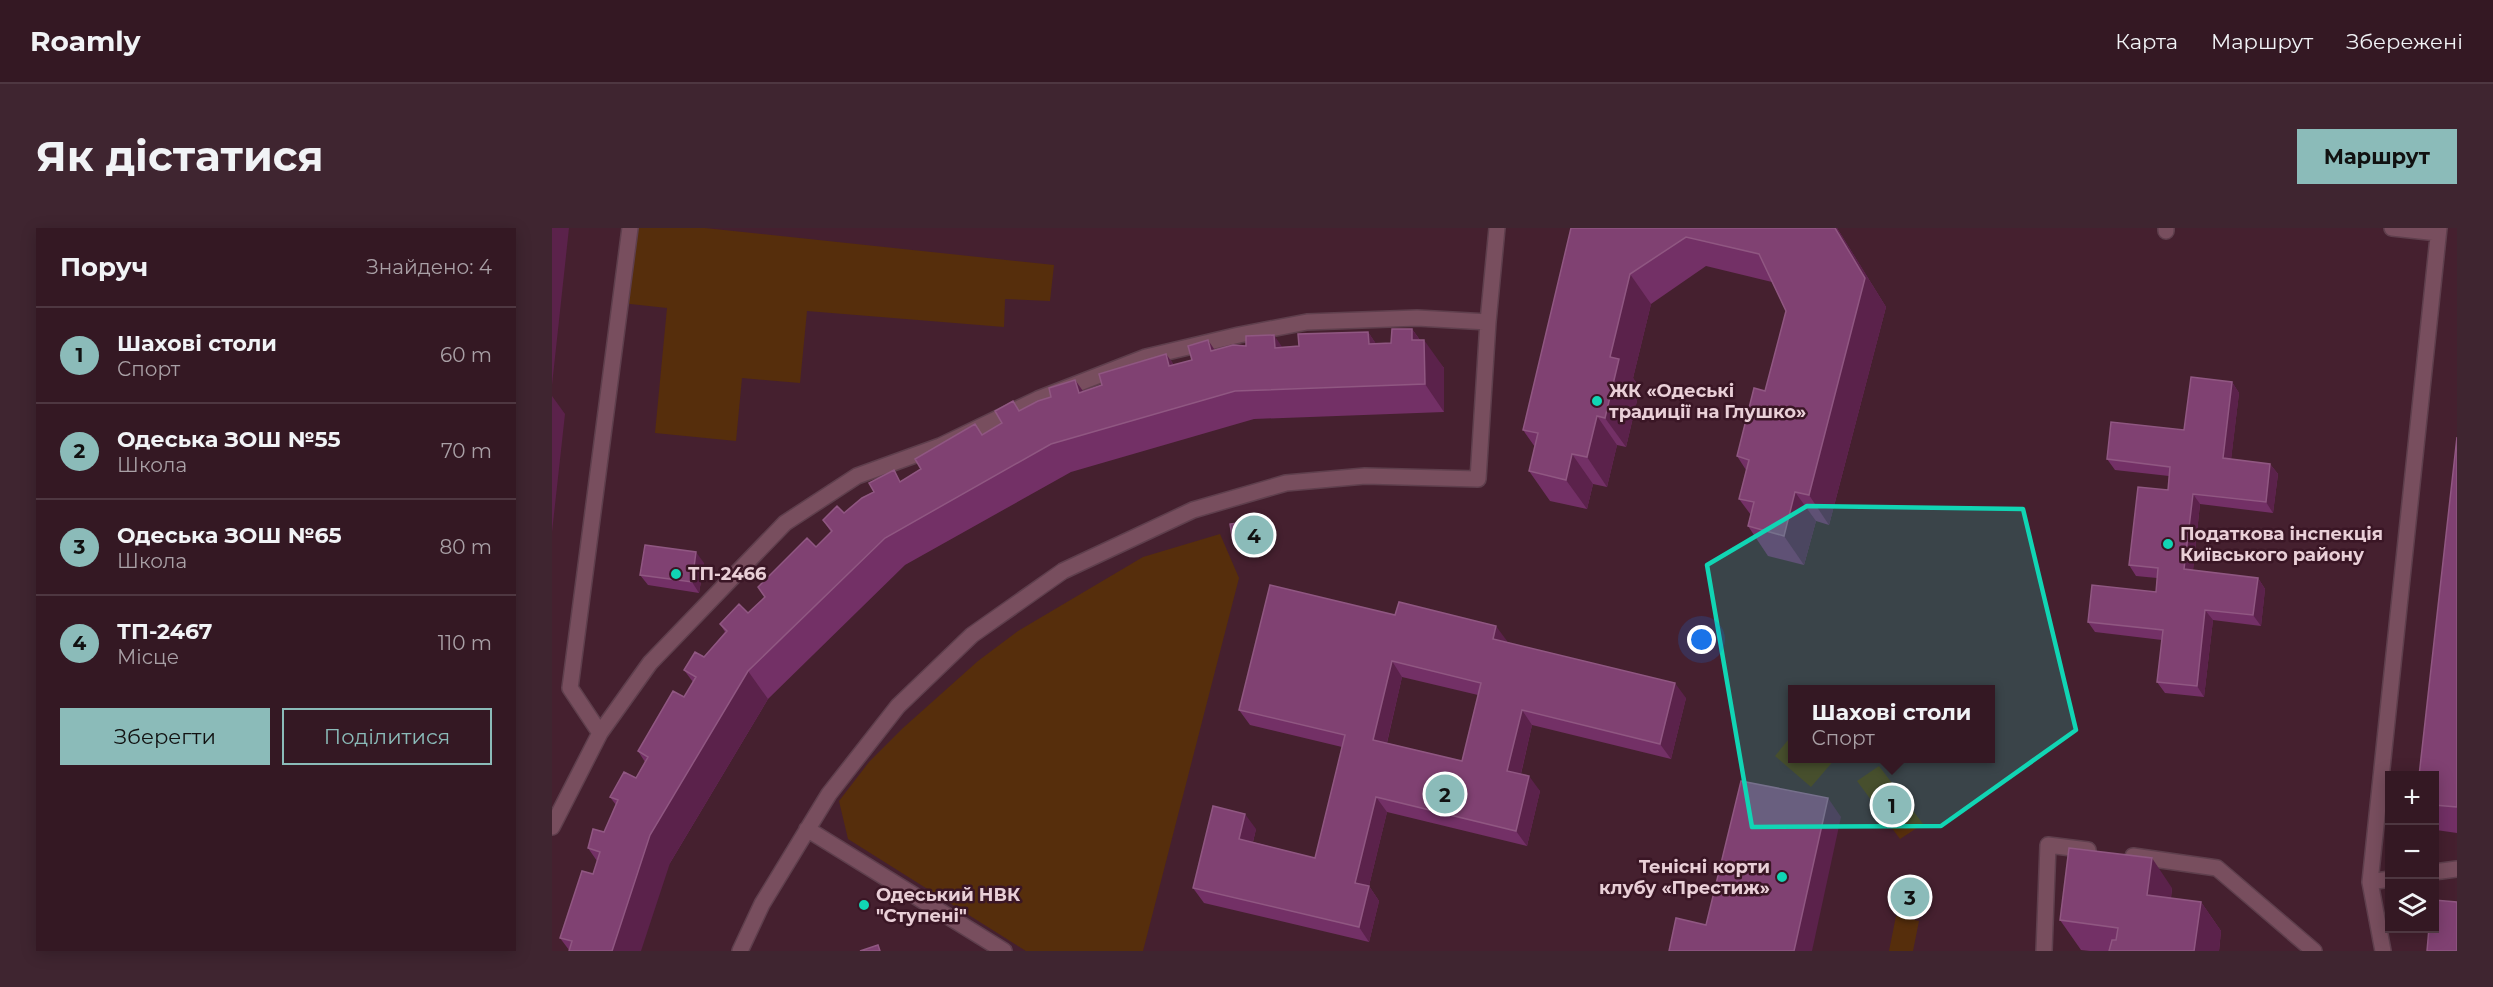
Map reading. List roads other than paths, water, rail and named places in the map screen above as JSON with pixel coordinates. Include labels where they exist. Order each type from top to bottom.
[{"type":"lane","points":[[600,733],[570,688],[630,228]]},
{"type":"lane","points":[[741,951],[762,904],[829,794],[898,706],[972,635],[1063,571],[1193,510],[1286,483],[1365,476],[1478,479],[1488,321],[1497,228]]},
{"type":"lane","points":[[2383,951],[2370,882],[2438,230],[2392,228]]},
{"type":"lane","points":[[552,827],[600,733],[650,663],[785,523],[857,476],[940,447],[1038,399],[1146,357],[1307,322],[1418,318],[1488,321]]},
{"type":"lane","points":[[807,829],[1004,951]]},
{"type":"lane","points":[[2044,951],[2048,845],[2217,868],[2314,951]]},
{"type":"lane","points":[[2439,871],[2457,868]]},
{"type":"lane","points":[[2370,882],[2385,880]]},
{"type":"place","name":"ЖК «Одеські традиції на Глушко»","points":[[1597,401]]},
{"type":"place","name":"ТП-2467","points":[[1254,535]]},
{"type":"place","name":"Податкова інспекція Київського району","points":[[2168,544]]},
{"type":"place","name":"ТП-2466","points":[[676,574]]},
{"type":"place","name":"Одеська ЗОШ №55","points":[[1445,794]]},
{"type":"place","name":"Шахові столи","points":[[1892,805]]},
{"type":"place","name":"Тенісні корти клубу «Престиж»","points":[[1782,877]]},
{"type":"place","name":"Одеська ЗОШ №65","points":[[1910,897]]},
{"type":"place","name":"Одеський НВК \"Ступені\"","points":[[864,905]]}]
